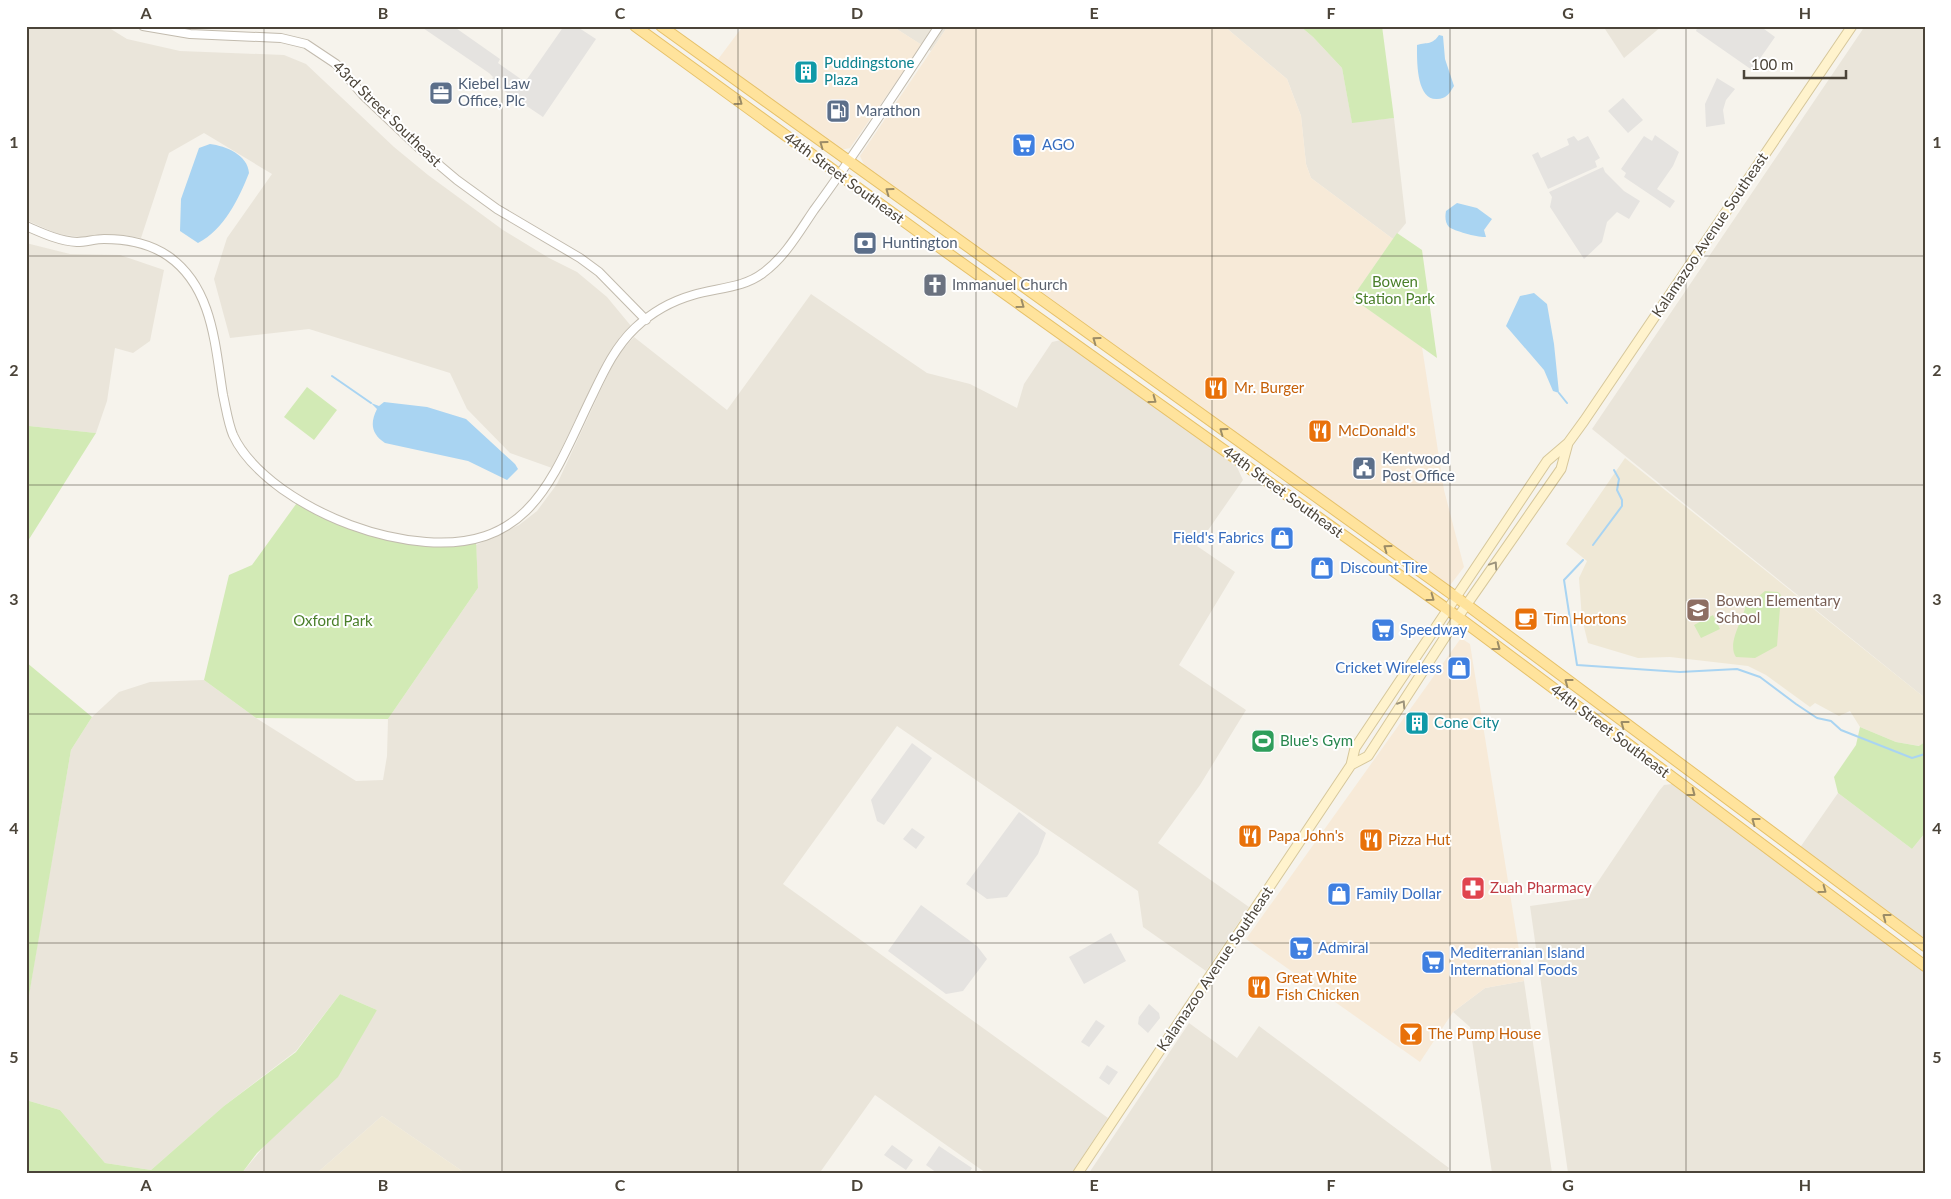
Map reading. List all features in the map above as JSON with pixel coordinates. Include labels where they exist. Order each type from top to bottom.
[{"type":"main road","name":"44th Street Southeast","points":[[635,26],[942,249],[1458,617],[1925,966]]},
{"type":"main road","points":[[657,26],[682,41]]},
{"type":"main road","name":"44th Street Southeast","points":[[661,26],[848,163],[1467,605],[1925,946]]},
{"type":"main road","name":"Kalamazoo Avenue Southeast","points":[[1078,1173],[1351,765],[1355,748],[1539,473],[1548,460],[1568,443],[1852,26]]},
{"type":"main road","points":[[686,63],[698,66],[707,59]]},
{"type":"main road","points":[[715,84],[720,80],[733,78]]},
{"type":"main road","points":[[942,249],[951,250],[976,269],[989,270],[994,266]]},
{"type":"main road","points":[[1054,329],[1066,326],[1081,329]]},
{"type":"main road","points":[[1211,441],[1230,447],[1240,443]]},
{"type":"main road","name":"Kalamazoo Avenue Southeast","points":[[1351,765],[1368,756],[1376,745],[1458,617],[1561,469],[1568,443]]},
{"type":"main road","points":[[1252,470],[1265,467],[1277,469]]},
{"type":"main road","points":[[1539,473],[1547,481],[1540,499]]},
{"type":"main road","points":[[1569,701],[1582,703],[1591,699]]},
{"type":"main road","points":[[1372,722],[1369,740],[1376,745]]},
{"type":"main road","points":[[1645,757],[1659,760],[1669,757]]},
{"type":"main road","points":[[1666,773],[1680,769],[1690,772]]},
{"type":"main road","points":[[1768,850],[1782,852],[1791,847]]},
{"type":"main road","points":[[1882,934],[1899,941],[1912,936]]},
{"type":"street","name":"43rd Street Southeast","points":[[143,26],[190,34],[281,38],[306,44],[336,64],[370,101],[419,148],[457,180],[497,209],[580,258],[599,272],[646,320]]},
{"type":"street","points":[[26,226],[52,237],[79,242],[103,239],[142,242],[165,253],[181,266],[198,288],[209,314],[232,434],[247,458],[284,490],[328,516],[372,532],[416,541],[450,544],[484,538],[517,520],[533,506],[556,471],[608,362],[623,340],[668,304],[689,296],[751,281],[779,259],[840,175],[939,26]]},
{"type":"shaded area","points":[[26,26],[106,26],[127,39],[180,51],[284,55],[306,64],[394,147],[428,175],[503,230],[549,258],[577,272],[607,297],[631,326],[620,337],[604,361],[552,468],[510,453],[467,409],[450,373],[309,329],[230,338],[214,279],[227,238],[272,174],[204,133],[169,153],[141,238],[123,235],[88,238],[58,234],[26,220]]},
{"type":"shaded area","points":[[420,26],[453,26],[500,59],[498,63],[525,82],[564,26],[576,26],[596,39],[543,117],[491,82],[493,77],[489,73]]},
{"type":"shaded area","points":[[743,26],[892,26],[922,45],[850,148],[840,150],[716,62]]},
{"type":"shaded area","points":[[892,26],[948,26],[931,51]]},
{"type":"shaded area","points":[[948,26],[1224,26],[1287,79],[1301,116],[1306,164],[1311,178],[1393,239],[1352,298],[1422,347],[1444,490],[1464,567],[1448,588],[867,171],[860,156]]},
{"type":"shaded area","points":[[1224,26],[1300,26],[1342,68],[1352,122],[1394,118],[1406,223],[1393,239],[1311,178],[1306,164],[1301,116],[1287,79]]},
{"type":"shaded area","points":[[1603,26],[1662,26],[1624,58]]},
{"type":"shaded area","points":[[1698,26],[1760,26],[1775,37],[1752,70],[1696,31]]},
{"type":"shaded area","points":[[1865,26],[1925,26],[1925,698],[1592,429]]},
{"type":"shaded area","points":[[1717,78],[1735,89],[1726,100],[1723,110],[1725,124],[1706,127],[1705,104]]},
{"type":"shaded area","points":[[1623,98],[1643,120],[1628,133],[1608,111]]},
{"type":"shaded area","points":[[1655,135],[1679,152],[1673,166],[1657,189],[1675,201],[1670,208],[1624,177],[1626,173],[1621,169],[1644,136],[1652,141]]},
{"type":"shaded area","points":[[1574,136],[1578,141],[1588,136],[1600,158],[1595,161],[1597,167],[1548,189],[1532,155],[1538,152],[1541,158],[1569,145],[1567,139]]},
{"type":"shaded area","points":[[1603,167],[1605,172],[1624,191],[1640,201],[1629,219],[1617,212],[1607,222],[1602,242],[1584,259],[1550,207],[1552,197],[1549,192]]},
{"type":"shaded area","points":[[26,243],[70,254],[120,255],[164,270],[150,341],[133,353],[115,348],[107,401],[96,433],[29,426],[26,420]]},
{"type":"shaded area","points":[[811,294],[927,373],[970,384],[1017,408],[1024,384],[1052,342],[1061,340],[1235,463],[1243,480],[1197,546],[1235,572],[1179,665],[1246,710],[1200,785],[1158,843],[1249,907],[1206,971],[1143,927],[1138,891],[897,726],[783,884],[1108,1118],[1072,1173],[986,1173],[875,1095],[821,1171],[822,1173],[465,1173],[382,1116],[317,1173],[242,1173],[377,1010],[340,994],[296,1051],[224,1106],[151,1170],[105,1163],[60,1110],[26,1100],[26,1013],[41,922],[71,750],[92,717],[119,692],[150,682],[204,680],[256,718],[356,781],[383,780],[387,756],[388,719],[478,588],[476,545],[519,525],[537,511],[557,484],[616,357],[634,337],[727,410]]},
{"type":"shaded area","name":"Bowen Elementary School","points":[[1625,458],[1925,698],[1925,742],[1920,746],[1896,742],[1860,727],[1850,711],[1839,716],[1815,703],[1810,707],[1766,675],[1748,666],[1670,657],[1638,658],[1588,643],[1582,619],[1579,578],[1587,561],[1566,544]]},
{"type":"shaded area","points":[[1461,638],[1470,644],[1524,981],[1485,988],[1453,1012],[1420,1062],[1246,939]]},
{"type":"shaded area","points":[[912,743],[932,758],[884,825],[877,821],[871,800]]},
{"type":"shaded area","points":[[1672,784],[1925,972],[1925,1173],[1568,1173],[1530,906],[1587,898],[1659,791],[1664,785]]},
{"type":"shaded area","points":[[1838,793],[1912,849],[1925,833],[1925,942],[1799,849]]},
{"type":"shaded area","points":[[1019,812],[1046,833],[1038,854],[1007,897],[987,899],[966,884]]},
{"type":"shaded area","points":[[912,828],[925,837],[916,849],[903,839]]},
{"type":"shaded area","points":[[921,905],[977,946],[987,959],[963,991],[946,994],[888,951]]},
{"type":"shaded area","points":[[1111,933],[1126,961],[1084,984],[1069,957]]},
{"type":"shaded area","points":[[1524,981],[1552,1173],[1492,1173],[1470,1027],[1453,1012],[1485,988]]},
{"type":"shaded area","points":[[1149,1004],[1159,1013],[1160,1018],[1148,1033],[1138,1024],[1139,1017]]},
{"type":"shaded area","points":[[1096,1020],[1105,1026],[1089,1047],[1081,1042]]},
{"type":"shaded area","points":[[1189,1023],[1237,1058],[1259,1026],[1449,1168],[1446,1173],[1089,1173]]},
{"type":"shaded area","points":[[1107,1065],[1118,1072],[1109,1085],[1099,1078]]},
{"type":"shaded area","points":[[382,1116],[465,1173],[317,1173]]},
{"type":"shaded area","points":[[892,1145],[913,1160],[906,1170],[884,1155]]},
{"type":"shaded area","points":[[939,1146],[972,1168],[969,1173],[937,1173],[926,1165]]},
{"type":"green space","points":[[1300,26],[1382,26],[1394,118],[1352,123],[1342,68]]},
{"type":"green space","name":"Bowen Station Park","points":[[1397,233],[1422,250],[1437,358],[1352,298]]},
{"type":"green space","points":[[307,387],[337,410],[314,440],[284,417]]},
{"type":"green space","points":[[26,420],[29,426],[96,433],[26,544]]},
{"type":"green space","name":"Oxford Park","points":[[299,500],[372,532],[416,541],[476,539],[478,588],[388,719],[256,718],[204,680],[229,575],[252,565]]},
{"type":"green space","points":[[1765,591],[1778,592],[1781,595],[1777,646],[1755,658],[1736,657],[1733,644],[1746,603],[1753,601]]},
{"type":"green space","points":[[1713,615],[1720,629],[1701,638],[1694,625]]},
{"type":"green space","points":[[26,662],[92,717],[71,750],[26,1013]]},
{"type":"green space","points":[[1860,727],[1896,742],[1919,746],[1925,742],[1925,833],[1912,849],[1838,793],[1834,777],[1856,745]]},
{"type":"green space","points":[[340,994],[377,1010],[338,1077],[257,1153],[242,1173],[26,1173],[26,1100],[60,1110],[105,1163],[151,1170],[224,1106],[296,1052]]},
{"type":"water","points":[[1439,35],[1443,36],[1445,59],[1454,86],[1447,96],[1437,99],[1430,98],[1421,86],[1417,45],[1432,42]]},
{"type":"water","points":[[210,144],[235,152],[245,161],[249,173],[235,203],[223,222],[216,230],[198,243],[180,231],[181,199],[199,148]]},
{"type":"water","points":[[1457,203],[1477,208],[1492,219],[1484,230],[1486,237],[1467,234],[1449,227],[1446,211]]},
{"type":"water","points":[[1534,293],[1547,304],[1554,344],[1559,393],[1553,391],[1544,370],[1506,326],[1520,296]]},
{"type":"water","points":[[384,402],[427,407],[466,419],[515,464],[518,469],[507,480],[468,461],[385,443],[374,432],[373,419],[377,409],[371,403],[379,406]]},
{"type":"waterway","points":[[332,376],[371,403]]},
{"type":"waterway","points":[[1559,393],[1567,403]]},
{"type":"waterway","points":[[1593,545],[1622,506],[1622,500],[1617,490],[1619,479],[1614,470]]},
{"type":"waterway","points":[[1583,560],[1564,580],[1577,665],[1680,672],[1737,669],[1760,677],[1817,718],[1831,721],[1841,730],[1912,758],[1925,754]]},
{"type":"place","name":"Puddingstone Plaza","points":[[806,72]]},
{"type":"place","name":"Kiebel Law Office, Plc","points":[[441,93]]},
{"type":"place","name":"Marathon","points":[[838,111]]},
{"type":"place","name":"AGO","points":[[1024,145]]},
{"type":"place","name":"Huntington","points":[[865,243]]},
{"type":"place","name":"Immanuel Church","points":[[935,285]]},
{"type":"place","name":"Mr. Burger","points":[[1216,388]]},
{"type":"place","name":"McDonald's","points":[[1320,431]]},
{"type":"place","name":"Kentwood Post Office","points":[[1364,468]]},
{"type":"place","name":"Field's Fabrics","points":[[1282,538]]},
{"type":"place","name":"Discount Tire","points":[[1322,568]]},
{"type":"place","name":"Bowen Elementary School","points":[[1698,610]]},
{"type":"place","name":"Tim Hortons","points":[[1526,619]]},
{"type":"place","name":"Speedway","points":[[1383,630]]},
{"type":"place","name":"Cricket Wireless","points":[[1459,668]]},
{"type":"place","name":"Cone City","points":[[1417,723]]},
{"type":"place","name":"Blue's Gym","points":[[1263,741]]},
{"type":"place","name":"Papa John's","points":[[1250,836]]},
{"type":"place","name":"Pizza Hut","points":[[1371,840]]},
{"type":"place","name":"Zuah Pharmacy","points":[[1473,888]]},
{"type":"place","name":"Family Dollar","points":[[1339,894]]},
{"type":"place","name":"Admiral","points":[[1301,948]]},
{"type":"place","name":"Mediterranian Island International Foods","points":[[1433,962]]},
{"type":"place","name":"Great White Fish Chicken","points":[[1259,987]]},
{"type":"place","name":"The Pump House","points":[[1411,1034]]}]
